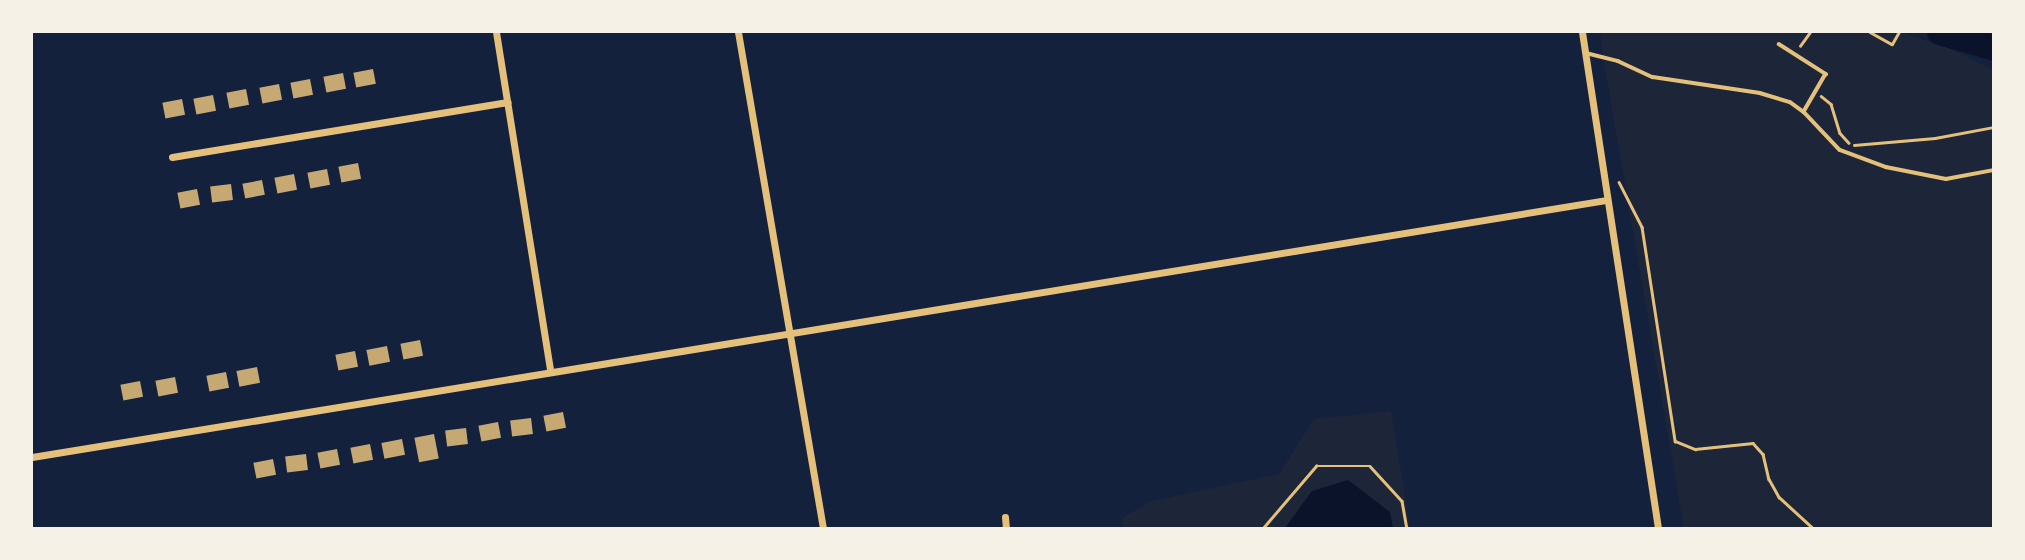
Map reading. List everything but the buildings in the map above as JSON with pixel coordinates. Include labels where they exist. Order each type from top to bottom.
[{"type":"street","points":[[496,32],[550,371]]},
{"type":"street","points":[[738,32],[823,528]]},
{"type":"street","points":[[1582,32],[1658,528]]},
{"type":"street","points":[[172,157],[508,102]]},
{"type":"street","points":[[32,457],[1607,200]]},
{"type":"street","points":[[1005,517],[1006,528]]},
{"type":"lane","points":[[1779,44],[1826,75],[1804,112]]},
{"type":"lane","points":[[1586,53],[1618,61],[1653,77],[1760,93],[1790,102],[1804,112],[1840,150],[1886,167],[1946,179],[1993,170]]},
{"type":"path","points":[[1794,54],[1811,32]]},
{"type":"path","points":[[1870,32],[1892,44],[1898,33]]},
{"type":"path","points":[[1816,92],[1831,104],[1840,133],[1850,145],[1935,138],[1993,127]]},
{"type":"path","points":[[1619,182],[1642,227],[1675,441],[1695,449],[1753,443],[1763,454],[1769,479],[1779,498],[1813,528]]},
{"type":"path","points":[[1263,528],[1316,466],[1370,466],[1402,500],[1407,528]]},
{"type":"shaded area","points":[[1604,32],[1901,32],[1953,50],[1993,70],[1993,528],[1684,528],[1605,68],[1600,35]]},
{"type":"shaded area","points":[[1391,411],[1410,528],[1124,528],[1122,518],[1152,501],[1279,474],[1314,419]]},
{"type":"shaded area","points":[[1348,480],[1390,512],[1393,528],[1285,528],[1312,491]]},
{"type":"waterway","points":[[1940,32],[1994,48]]}]
